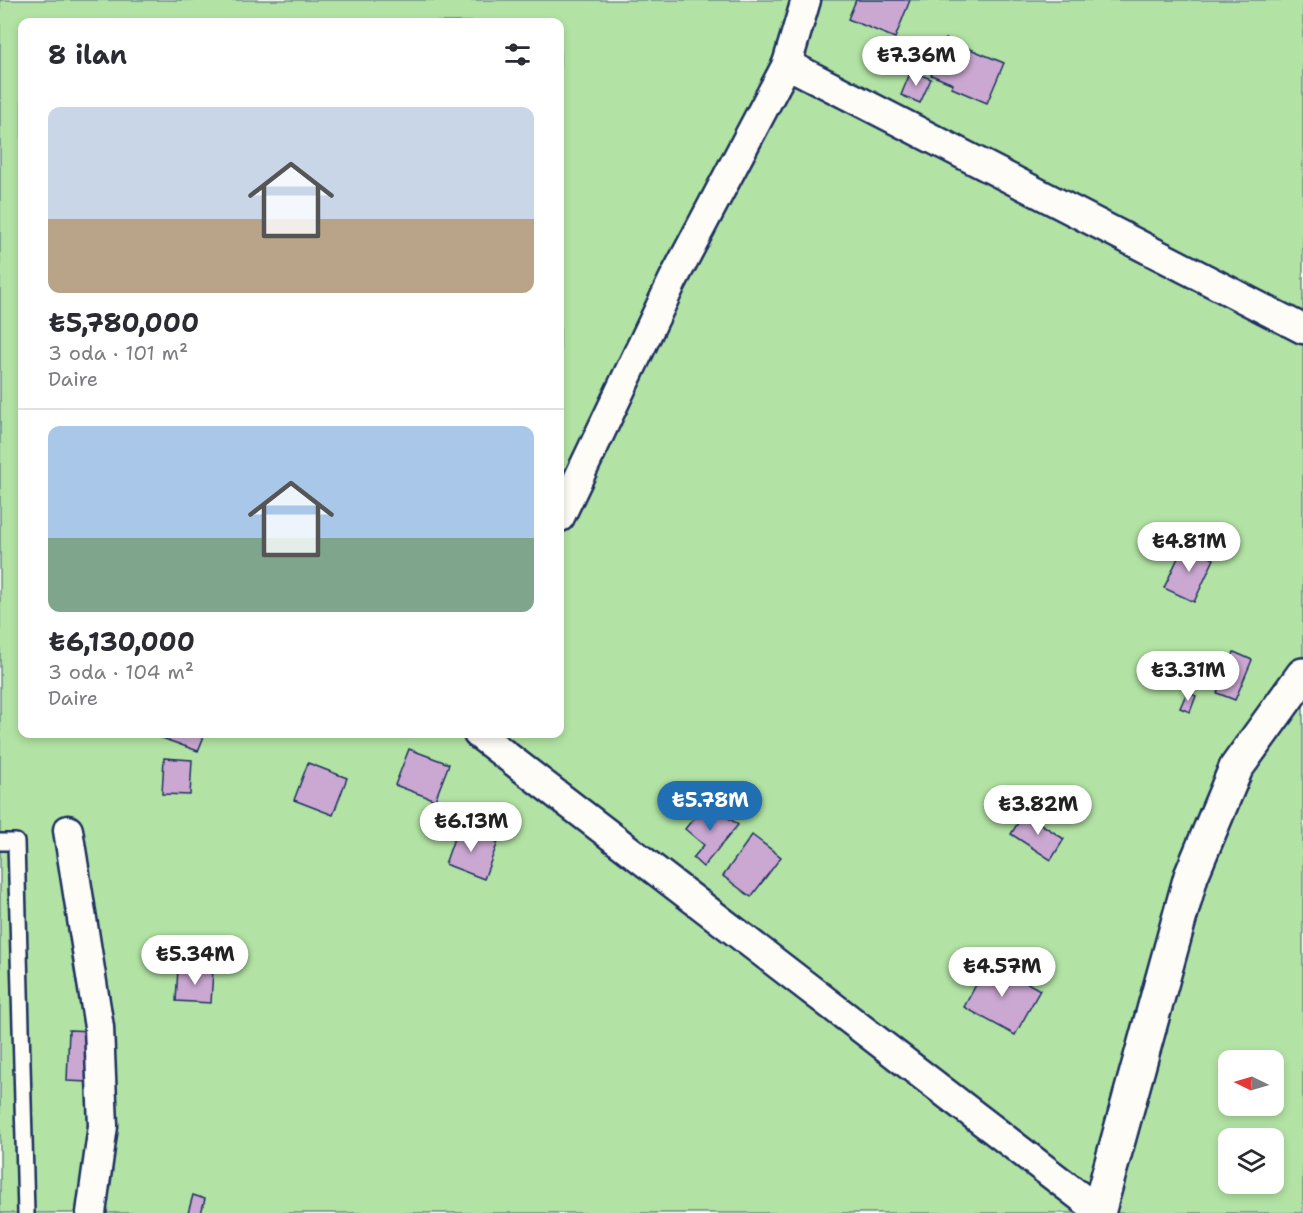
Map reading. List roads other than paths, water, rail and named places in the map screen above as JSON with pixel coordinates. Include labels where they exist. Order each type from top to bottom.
[{"type":"main road","points":[[1099,1212],[1191,876],[1236,768],[1303,675]]},
{"type":"street","points":[[564,509],[673,280],[787,64],[806,0]]},
{"type":"street","points":[[787,64],[1303,329]]},
{"type":"street","points":[[483,738],[1099,1212]]},
{"type":"street","points":[[68,830],[99,1027],[103,1126],[91,1213]]},
{"type":"lane","points":[[0,842],[16,842],[26,1213]]}]
